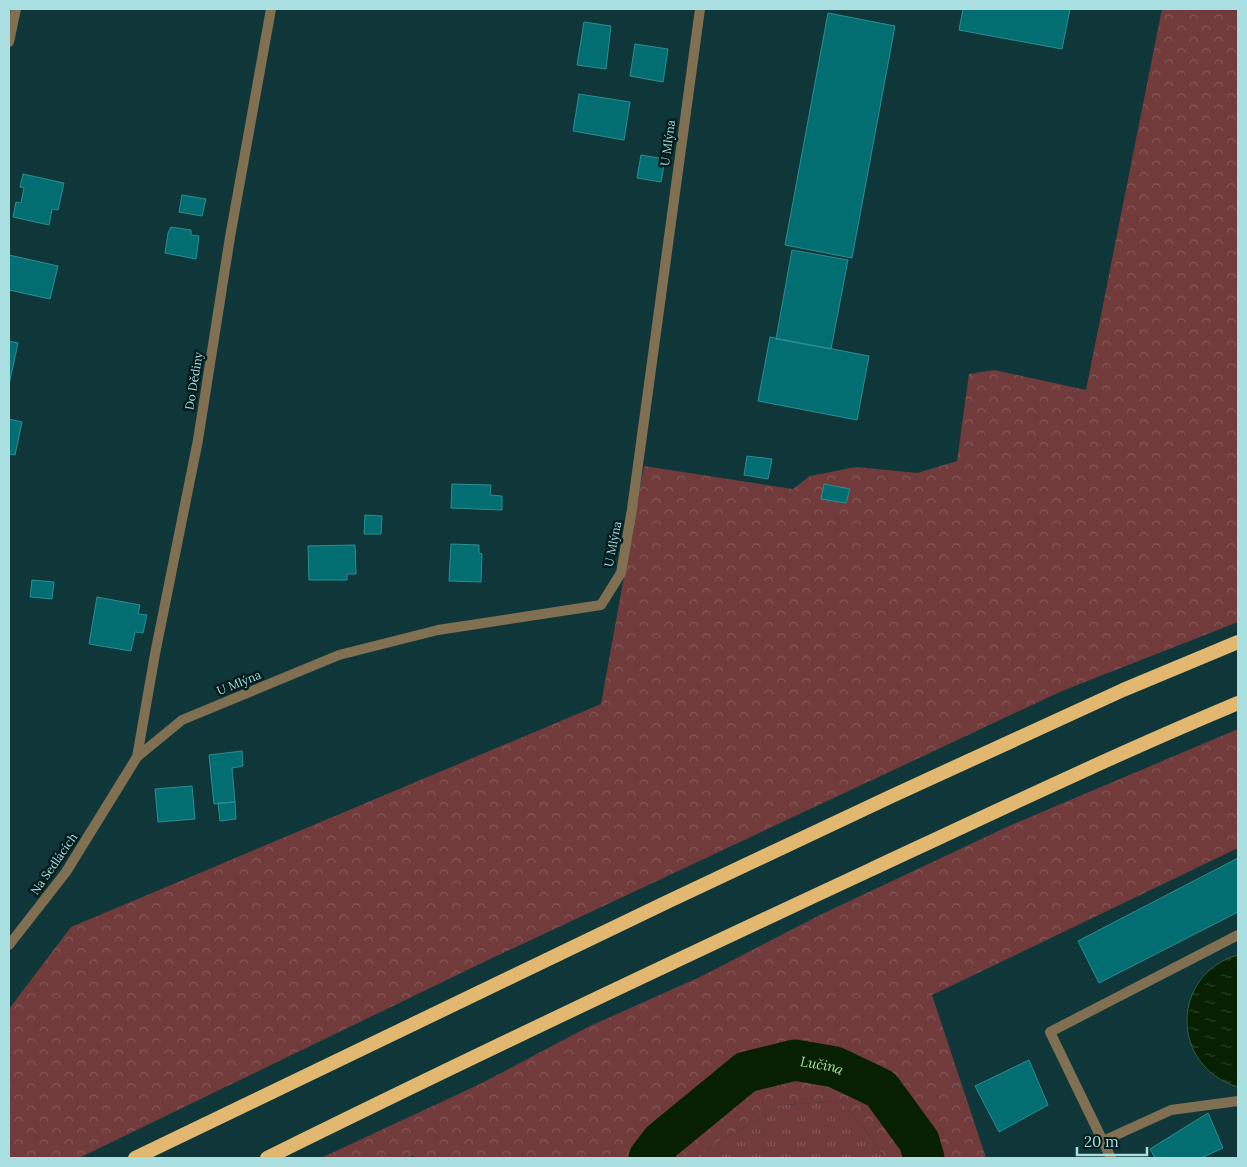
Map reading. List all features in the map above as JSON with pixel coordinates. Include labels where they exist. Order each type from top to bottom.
[{"type":"highway","points":[[136,1158],[658,906],[892,796],[1123,690],[1238,642]]},
{"type":"highway","points":[[267,1158],[698,950],[1143,743],[1238,703]]},
{"type":"street","points":[[9,42],[16,9]]},
{"type":"street","name":"Do Dědiny","points":[[137,757],[155,654],[198,440],[230,237],[271,9]]},
{"type":"street","name":"U Mlýna","points":[[115,794],[137,757],[182,720],[339,655],[438,630],[601,605],[621,573],[632,510],[700,9]]},
{"type":"street","name":"Na Sedlácích","points":[[9,945],[66,872],[115,794]]},
{"type":"street","points":[[1111,1158],[1050,1032],[1238,935]]},
{"type":"street","points":[[1103,1141],[1171,1110],[1238,1101]]},
{"type":"green space","points":[[1162,9],[1238,9],[1238,622],[1062,691],[488,960],[79,1158],[9,1158],[9,1009],[71,927],[601,704],[644,466],[793,489],[810,476],[856,467],[917,473],[957,461],[969,374],[994,370],[1086,390]]},
{"type":"green space","points":[[1238,729],[1238,848],[932,995],[986,1158],[885,1158],[865,1129],[840,1101],[784,1105],[721,1140],[695,1158],[419,1158],[412,1156],[408,1158],[321,1158],[480,1084],[588,1027],[702,976],[820,915],[1011,825]]},
{"type":"green space","points":[[840,1101],[865,1129],[885,1158],[695,1158],[721,1140],[784,1105]]},
{"type":"water","points":[[1238,955],[1238,1087],[1216,1076],[1200,1061],[1190,1041],[1187,1021],[1190,1000],[1200,981],[1216,965]]},
{"type":"building","points":[[963,9],[1070,9],[1062,49],[959,30]]},
{"type":"building","points":[[828,13],[895,26],[852,258],[785,245]]},
{"type":"building","points":[[584,22],[611,26],[606,69],[577,65]]},
{"type":"building","points":[[635,44],[668,49],[663,82],[630,76]]},
{"type":"building","points":[[579,94],[630,102],[624,140],[573,131]]},
{"type":"building","points":[[641,155],[665,159],[661,182],[637,178]]},
{"type":"building","points":[[23,174],[64,183],[58,210],[52,209],[49,225],[13,217],[16,202],[21,203],[24,188],[20,187]]},
{"type":"building","points":[[182,195],[206,199],[202,216],[179,212]]},
{"type":"building","points":[[171,227],[191,230],[191,235],[199,236],[196,259],[165,253],[168,233]]},
{"type":"building","points":[[792,250],[848,260],[831,349],[776,339]]},
{"type":"building","points":[[9,255],[58,266],[50,299],[9,290]]},
{"type":"building","points":[[770,337],[869,356],[857,420],[758,401]]},
{"type":"building","points":[[9,341],[18,343],[9,385]]},
{"type":"building","points":[[9,419],[22,422],[15,455],[9,454]]},
{"type":"building","points":[[747,456],[772,459],[768,479],[744,475]]},
{"type":"building","points":[[452,484],[491,485],[490,495],[502,496],[502,510],[451,508]]},
{"type":"building","points":[[824,484],[850,489],[846,503],[821,499]]},
{"type":"building","points":[[365,515],[382,516],[381,534],[364,534]]},
{"type":"building","points":[[451,544],[479,545],[479,553],[482,554],[481,582],[449,581]]},
{"type":"building","points":[[355,545],[356,574],[347,574],[347,580],[309,580],[308,546]]},
{"type":"building","points":[[32,580],[54,582],[52,599],[30,597]]},
{"type":"building","points":[[97,597],[140,605],[138,614],[147,615],[143,633],[135,632],[131,651],[89,644]]},
{"type":"building","points":[[242,751],[243,766],[232,768],[235,802],[214,804],[209,755]]},
{"type":"building","points":[[192,786],[195,819],[158,822],[155,789]]},
{"type":"building","points":[[235,802],[236,819],[220,821],[218,803]]},
{"type":"building","points":[[1238,858],[1238,912],[1099,983],[1078,941]]},
{"type":"building","points":[[1029,1060],[1048,1105],[999,1132],[975,1086]]},
{"type":"building","points":[[1208,1113],[1223,1148],[1201,1158],[1155,1158],[1150,1149]]},
{"type":"waterway","name":"Lučina","points":[[649,1158],[662,1141],[746,1072],[795,1060],[835,1067],[881,1089],[919,1141],[924,1158]]}]
